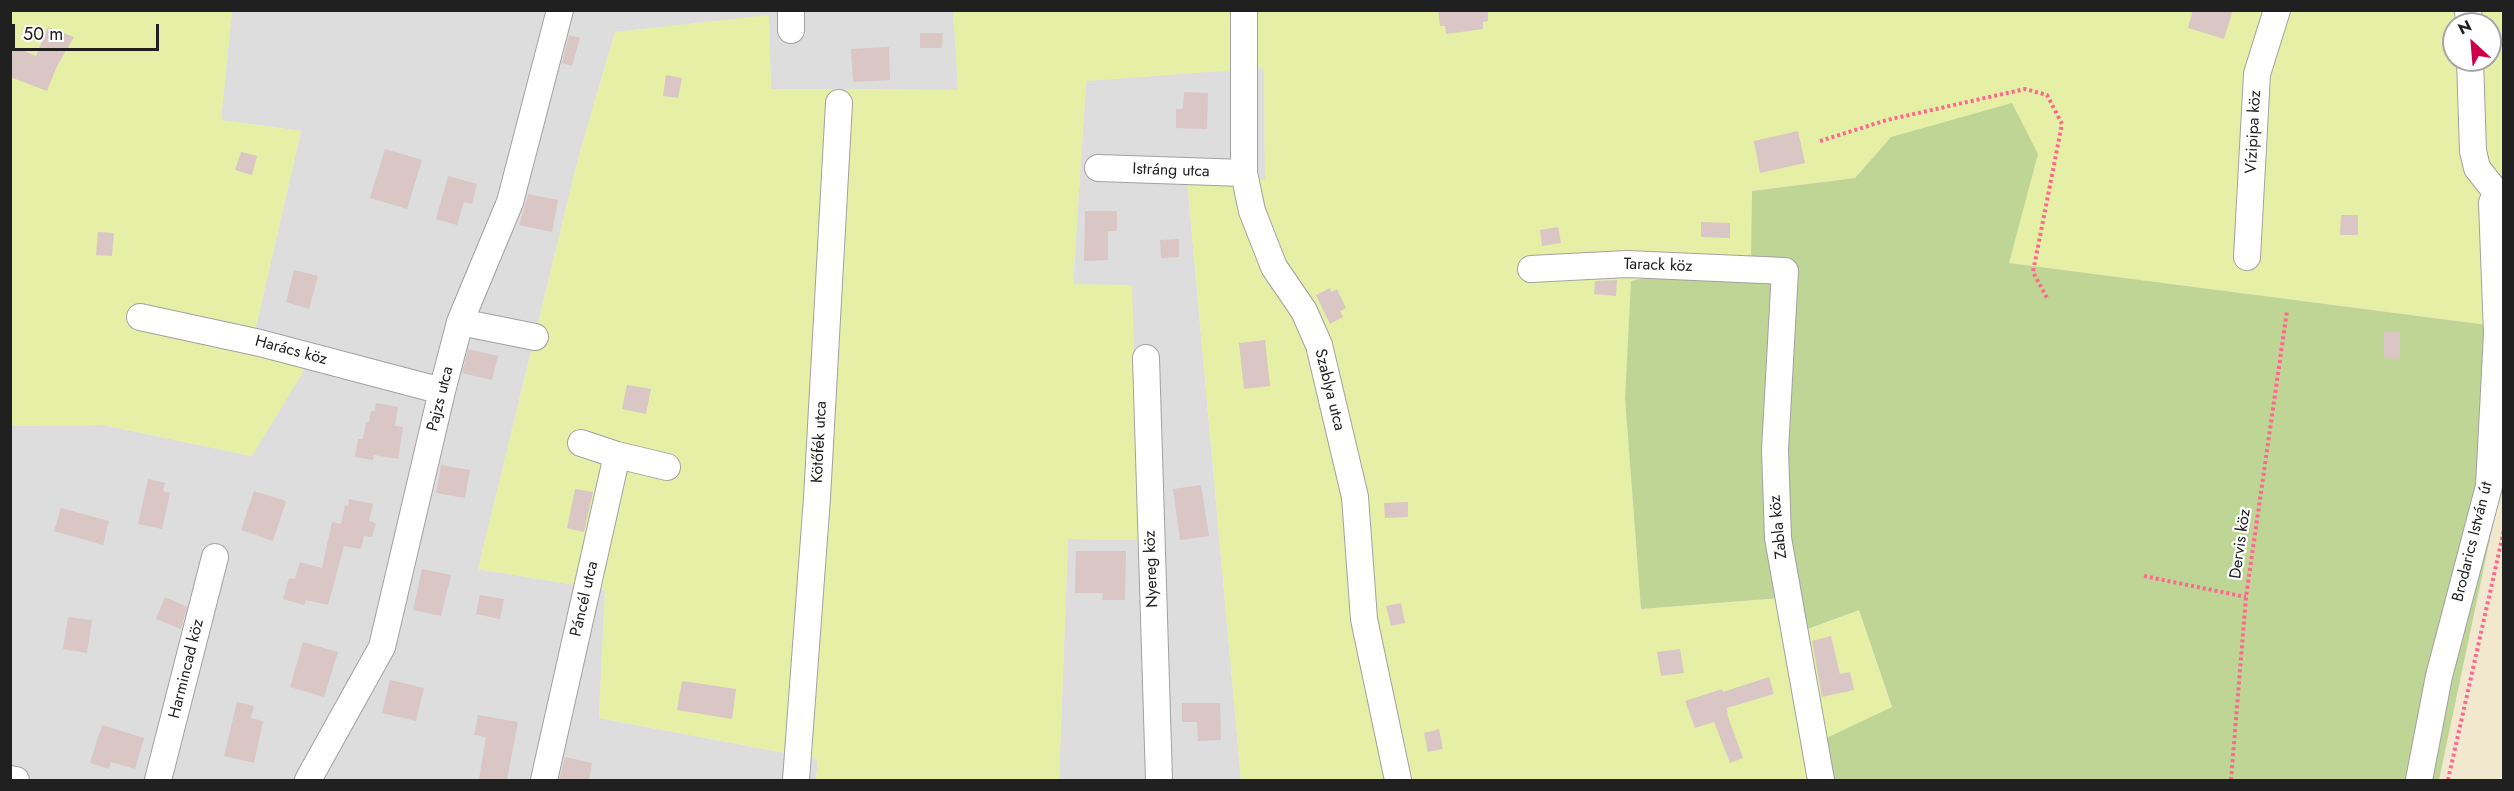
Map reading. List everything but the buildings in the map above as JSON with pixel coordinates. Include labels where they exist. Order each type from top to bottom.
[{"type":"street","name":"Pajzs utca","points":[[308,780],[382,647],[460,322],[510,202],[560,10]]},
{"type":"street","name":"Szablya utca","points":[[1244,10],[1244,173],[1252,211],[1274,267],[1304,311],[1319,345],[1355,496],[1364,619],[1398,780]]},
{"type":"street","name":"Vízipipa köz","points":[[2247,257],[2256,74],[2277,10]]},
{"type":"street","points":[[2470,72],[2473,151],[2477,168],[2500,190]]},
{"type":"street","name":"Kötőfék utca","points":[[796,780],[817,498],[839,103]]},
{"type":"street","name":"Istráng utca","points":[[1098,168],[1244,173]]},
{"type":"street","name":"Brodarics István út","points":[[2419,780],[2439,676],[2488,486],[2497,334],[2492,203],[2500,190]]},
{"type":"street","name":"Tarack köz","points":[[1531,269],[1627,264],[1785,271]]},
{"type":"street","name":"Zabla köz","points":[[1785,271],[1775,450],[1778,538],[1821,780]]},
{"type":"street","name":"Harács köz","points":[[140,316],[260,343],[442,391]]},
{"type":"street","points":[[460,322],[535,338]]},
{"type":"street","name":"Nyereg köz","points":[[1146,358],[1159,780]]},
{"type":"street","points":[[581,443],[617,455],[667,467]]},
{"type":"street","name":"Páncél utca","points":[[544,780],[617,455]]},
{"type":"street","name":"Harmincad köz","points":[[158,780],[215,557]]},
{"type":"street","points":[[10,779],[16,780]]},
{"type":"path","points":[[1820,141],[1887,120],[2025,89],[2047,95],[2062,124],[2033,272],[2047,298]]},
{"type":"path","name":"Dervis köz","points":[[2231,780],[2246,597],[2287,311]]},
{"type":"path","points":[[2448,780],[2504,530]]},
{"type":"path","points":[[2144,576],[2246,597]]},
{"type":"shaded area","points":[[232,11],[953,11],[959,90],[771,89],[768,16],[615,32],[578,159],[478,569],[605,590],[599,718],[818,759],[816,780],[11,780],[10,426],[103,425],[252,456],[250,352],[301,131],[221,120]]},
{"type":"shaded area","points":[[1264,67],[1265,180],[1187,180],[1241,780],[1059,780],[1068,539],[1139,540],[1131,285],[1073,285],[1086,81]]},
{"type":"shaded area","points":[[2503,476],[2503,780],[2439,780]]},
{"type":"green space","points":[[10,11],[232,11],[221,120],[301,131],[250,352],[311,359],[252,456],[103,425],[11,426]]},
{"type":"green space","points":[[953,11],[2503,11],[2503,327],[2008,263],[2038,154],[1891,137],[1855,178],[1752,191],[1751,255],[1631,282],[1625,398],[1641,609],[1793,597],[1798,633],[1859,610],[1892,708],[1820,741],[1827,780],[1241,780],[1187,179],[1265,180],[1264,68],[1086,81],[1073,284],[1132,285],[1140,540],[1068,539],[1059,780],[816,780],[818,759],[599,718],[605,590],[478,569],[578,159],[615,32],[769,15],[771,89],[958,90]]},
{"type":"green space","points":[[2012,103],[2038,154],[2009,263],[2503,327],[2503,477],[2439,780],[1827,780],[1820,741],[1892,707],[1859,610],[1797,633],[1793,597],[1641,609],[1625,398],[1631,281],[1751,255],[1752,191],[1855,178],[1891,137]]}]
